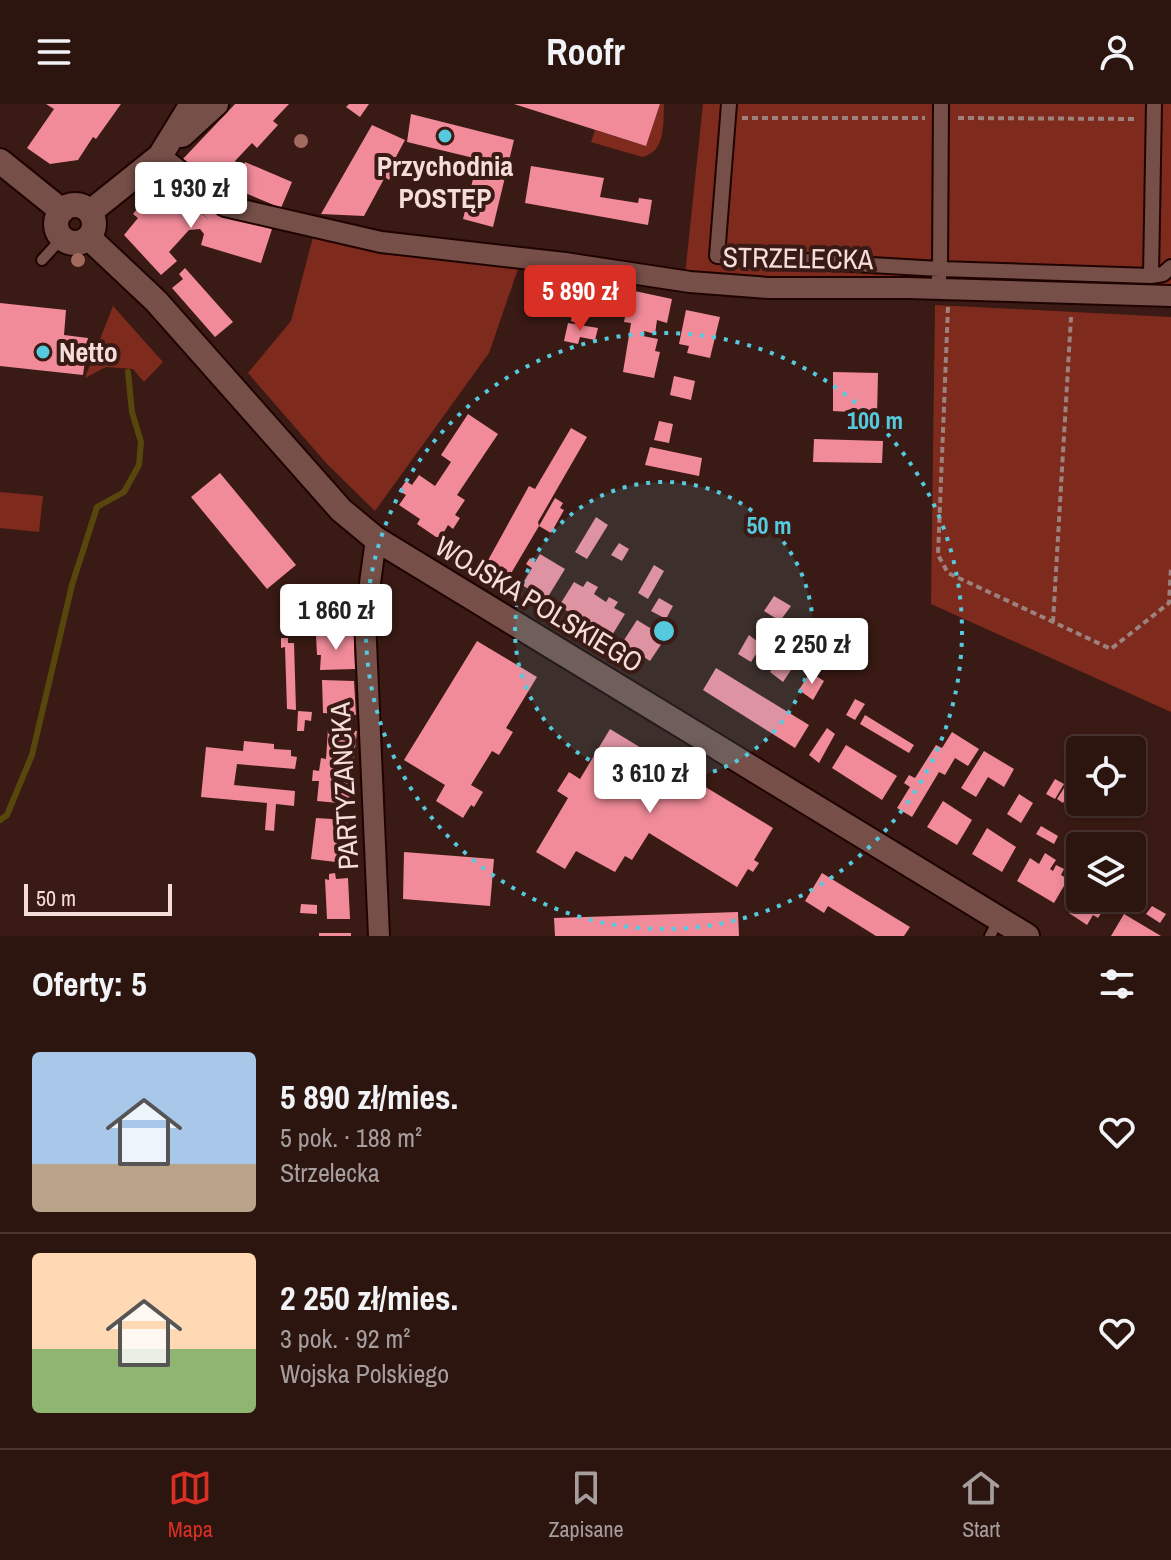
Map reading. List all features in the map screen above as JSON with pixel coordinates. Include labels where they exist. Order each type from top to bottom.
[{"type":"street","points":[[160,156],[192,104]]},
{"type":"street","points":[[90,212],[160,156],[216,104]]},
{"type":"street","points":[[729,104],[717,256],[942,282],[1151,276],[1163,274],[1171,267]]},
{"type":"street","points":[[941,104],[942,282]]},
{"type":"street","points":[[1151,276],[1154,104]]},
{"type":"street","name":"STRZELECKA","points":[[160,156],[225,206],[381,242],[565,263],[690,282],[769,288],[942,282],[1171,296]]},
{"type":"street","points":[[0,161],[62,211]]},
{"type":"street","points":[[76,205],[90,212],[94,228],[89,238],[72,243],[62,238],[56,224],[62,211],[76,205]]},
{"type":"street","name":"WOJSKA POLSKIEGO","points":[[89,238],[156,301],[341,510],[376,539],[994,928],[1027,936]]},
{"type":"street","name":"PARTYZANCKA","points":[[376,539],[365,620],[379,936]]},
{"type":"lane","points":[[42,260],[62,238]]},
{"type":"path","points":[[942,282],[938,555],[948,573],[1111,649],[1169,603],[1171,567]]},
{"type":"path","points":[[1053,622],[1071,317]]},
{"type":"shaded area","points":[[660,104],[664,104],[662,136],[650,154],[642,157],[591,142],[595,130],[646,146]]},
{"type":"shaded area","points":[[703,104],[1171,104],[1171,289],[685,275]]},
{"type":"shaded area","points":[[313,237],[382,254],[519,266],[489,353],[375,511],[327,464],[248,373],[291,321]]},
{"type":"shaded area","points":[[935,305],[1171,317],[1171,712],[931,604]]},
{"type":"shaded area","points":[[113,306],[163,362],[144,382],[133,369],[106,367],[85,378]]},
{"type":"shaded area","points":[[0,492],[43,496],[39,532],[0,528]]},
{"type":"building","points":[[46,104],[121,104],[78,160],[50,164],[27,148],[54,109]]},
{"type":"building","points":[[235,104],[289,104],[273,121],[278,125],[257,148],[252,143],[235,161],[242,168],[245,162],[292,182],[281,208],[233,188],[221,176],[212,186],[181,161]]},
{"type":"building","points":[[349,104],[369,104],[360,117],[346,107]]},
{"type":"building","points":[[514,104],[660,104],[646,146]]},
{"type":"building","points":[[411,114],[514,140],[493,227],[463,219],[478,159],[407,142]]},
{"type":"building","points":[[372,125],[405,140],[389,170],[393,172],[389,180],[385,177],[364,216],[321,214]]},
{"type":"building","points":[[531,166],[604,178],[600,197],[638,203],[639,198],[652,200],[648,225],[525,203]]},
{"type":"building","points":[[168,184],[209,220],[195,206],[201,199],[213,212],[272,229],[261,263],[201,245],[204,234],[200,229],[189,230],[169,252],[177,261],[161,275],[124,235],[138,218],[133,214],[149,195],[154,199]]},
{"type":"building","points":[[185,268],[233,322],[215,337],[172,288],[183,279],[179,274]]},
{"type":"building","points":[[569,280],[612,287],[607,311],[587,308],[583,324],[571,321],[575,306],[566,304]]},
{"type":"building","points":[[630,290],[672,299],[667,323],[657,320],[655,334],[644,331],[643,336],[658,339],[655,351],[660,352],[654,378],[623,372],[631,323],[624,322]]},
{"type":"building","name":"Netto","points":[[0,303],[66,310],[64,335],[88,338],[83,375],[0,366]]},
{"type":"building","points":[[686,310],[720,317],[710,358],[687,353],[689,346],[679,344]]},
{"type":"building","points":[[568,323],[598,328],[595,340],[580,337],[578,344],[564,341]]},
{"type":"building","points":[[833,372],[878,373],[877,417],[866,417],[866,413],[833,411]]},
{"type":"building","points":[[674,376],[695,381],[691,400],[670,395]]},
{"type":"building","points":[[468,414],[498,434],[457,495],[465,500],[455,515],[460,518],[453,529],[448,525],[441,537],[436,537],[417,524],[420,519],[399,505],[406,495],[399,491],[406,481],[412,485],[419,475],[435,486],[451,462],[441,455]]},
{"type":"building","points":[[659,421],[673,424],[669,443],[654,440]]},
{"type":"building","points":[[571,428],[587,437],[538,522],[539,526],[503,587],[481,573],[529,486],[535,489]]},
{"type":"building","points":[[814,439],[883,441],[882,463],[813,462]]},
{"type":"building","points":[[650,447],[702,458],[699,476],[645,465]]},
{"type":"building","points":[[220,473],[296,565],[267,589],[191,497]]},
{"type":"building","points":[[555,498],[563,503],[560,508],[564,510],[551,533],[539,526]]},
{"type":"building","points":[[596,517],[608,525],[587,559],[575,552]]},
{"type":"building","points":[[619,543],[629,549],[622,561],[611,555]]},
{"type":"building","points":[[540,554],[565,569],[546,600],[522,585],[532,568],[526,564],[530,558],[535,562]]},
{"type":"building","points":[[654,565],[664,571],[648,599],[638,593]]},
{"type":"building","points":[[587,581],[598,587],[594,594],[606,602],[609,597],[618,602],[614,608],[625,614],[611,637],[559,606],[574,582],[583,587]]},
{"type":"building","points":[[774,596],[791,606],[780,621],[764,611]]},
{"type":"building","points":[[659,598],[673,606],[666,619],[651,611]]},
{"type":"building","points":[[637,620],[650,628],[653,623],[659,627],[656,631],[666,637],[650,661],[622,643]]},
{"type":"building","points":[[316,635],[354,636],[355,669],[320,670],[321,655],[317,655]]},
{"type":"building","points":[[749,635],[762,645],[751,662],[738,654]]},
{"type":"building","points":[[281,638],[288,638],[288,643],[294,643],[296,710],[287,709],[285,647],[281,648]]},
{"type":"building","points":[[477,641],[537,677],[506,728],[513,732],[499,755],[492,751],[471,785],[483,792],[463,818],[436,801],[445,785],[404,760]]},
{"type":"building","points":[[781,654],[795,664],[783,682],[770,672]]},
{"type":"building","points":[[716,668],[809,725],[795,748],[703,690]]},
{"type":"building","points":[[810,672],[824,681],[813,700],[799,690]]},
{"type":"building","points":[[322,680],[354,681],[356,715],[323,713]]},
{"type":"building","points":[[855,699],[865,704],[855,720],[846,715]]},
{"type":"building","points":[[298,711],[312,712],[311,721],[305,720],[304,731],[297,731]]},
{"type":"building","points":[[865,715],[914,745],[909,753],[860,724]]},
{"type":"building","points":[[827,728],[835,734],[819,763],[809,755]]},
{"type":"building","points":[[328,729],[357,731],[349,804],[317,801],[319,781],[312,781],[313,770],[319,771],[321,758],[326,759]]},
{"type":"building","points":[[610,729],[773,828],[754,860],[759,863],[753,872],[748,869],[737,887],[649,833],[632,860],[625,856],[615,872],[576,851],[565,869],[536,852],[568,798],[557,791],[569,772],[580,779]]},
{"type":"building","points":[[952,732],[979,749],[968,766],[955,758],[945,775],[939,772],[912,817],[897,808],[910,787],[904,783],[909,775],[915,778],[936,745],[942,748]]},
{"type":"building","points":[[244,741],[274,744],[274,749],[291,750],[291,756],[297,757],[295,769],[237,764],[234,785],[295,791],[294,806],[276,804],[274,831],[265,830],[267,803],[201,797],[206,747],[243,751]]},
{"type":"building","points":[[846,745],[897,776],[882,800],[832,768]]},
{"type":"building","points":[[984,751],[1014,769],[1004,787],[988,777],[976,797],[961,788]]},
{"type":"building","points":[[1055,779],[1064,784],[1055,799],[1046,794]]},
{"type":"building","points":[[1064,788],[1066,789],[1063,803],[1057,799]]},
{"type":"building","points":[[1019,794],[1033,803],[1021,823],[1007,814]]},
{"type":"building","points":[[943,801],[972,820],[957,845],[927,827]]},
{"type":"building","points":[[316,818],[348,820],[344,863],[311,859]]},
{"type":"building","points":[[1041,826],[1058,836],[1054,844],[1036,834]]},
{"type":"building","points":[[987,828],[1016,847],[1002,872],[972,854]]},
{"type":"building","points":[[404,852],[494,859],[490,906],[403,899]]},
{"type":"building","points":[[1045,853],[1056,860],[1050,869],[1053,871],[1056,865],[1064,869],[1061,875],[1066,878],[1066,882],[1054,903],[1017,881],[1030,858],[1039,864]]},
{"type":"building","points":[[335,873],[336,879],[348,878],[350,919],[327,919],[325,879],[329,880],[329,874]]},
{"type":"building","points":[[822,873],[910,927],[904,936],[876,936],[828,906],[824,913],[805,901]]},
{"type":"building","points":[[301,904],[317,905],[317,914],[300,913]]},
{"type":"building","points":[[1152,906],[1166,914],[1160,923],[1146,914]]},
{"type":"building","points":[[738,912],[739,936],[555,936],[554,918]]},
{"type":"building","points":[[1102,912],[1098,918],[1093,915],[1087,925],[1069,913]]},
{"type":"building","points":[[1124,914],[1161,936],[1111,936]]},
{"type":"building","points":[[319,933],[351,933],[351,936],[319,936]]},
{"type":"waterway","points":[[0,820],[7,815],[32,755],[72,585],[97,507],[124,492],[139,465],[141,442],[132,412],[128,372]]},
{"type":"place","name":"Przychodnia POSTĘP","points":[[445,136]]},
{"type":"place","name":"Netto","points":[[43,352]]}]
